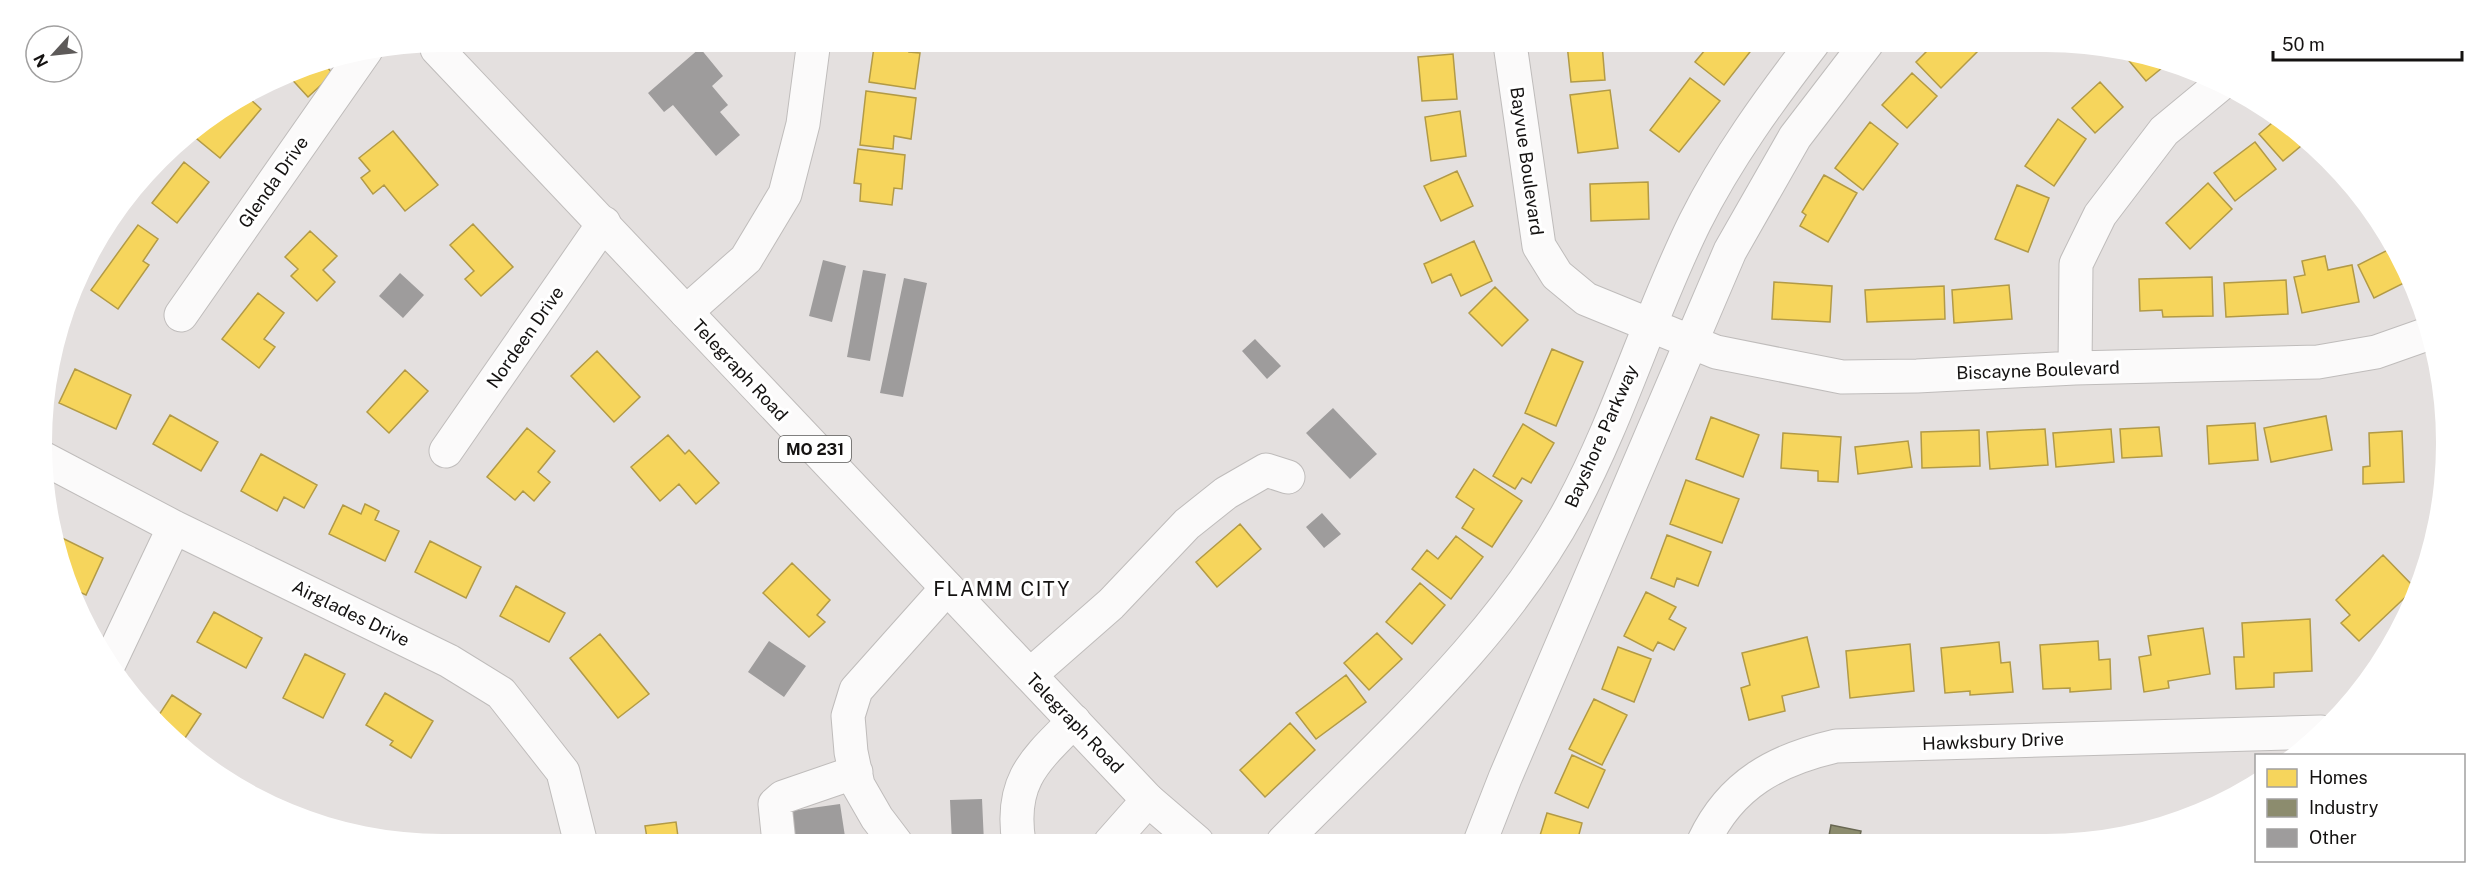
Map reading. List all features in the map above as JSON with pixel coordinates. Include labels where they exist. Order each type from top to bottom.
[{"type":"street","name":"Telegraph Road","points":[[440,52],[1148,800],[1188,834]]},
{"type":"street","points":[[686,312],[746,259],[785,194],[803,124],[812,52]]},
{"type":"street","name":"Bayvue Boulevard","points":[[1511,52],[1539,246],[1557,275],[1586,299],[1649,326]]},
{"type":"street","name":"Bayshore Parkway","points":[[1291,834],[1437,686],[1494,622],[1539,560],[1570,508],[1605,438],[1649,326],[1696,221],[1767,103],[1806,52]]},
{"type":"street","points":[[1483,834],[1730,251],[1795,137],[1860,52]]},
{"type":"street","name":"Glenda Drive","points":[[181,315],[357,62]]},
{"type":"street","points":[[2075,368],[2076,264],[2100,215],[2164,131],[2214,91]]},
{"type":"street","name":"Nordeen Drive","points":[[446,451],[604,223]]},
{"type":"street","name":"Biscayne Boulevard","points":[[1649,326],[1741,358],[1842,377],[2318,362],[2376,352],[2421,336]]},
{"type":"street","name":"Airglades Drive","points":[[53,463],[174,528],[359,615],[449,661],[501,693],[563,772],[578,834]]},
{"type":"street","points":[[1030,675],[1111,604],[1187,524],[1226,493],[1266,470],[1288,477]]},
{"type":"street","points":[[114,653],[174,528]]},
{"type":"street","points":[[890,834],[877,818],[858,785],[851,752],[848,716],[856,690],[947,588]]},
{"type":"street","points":[[1017,834],[1020,785],[1037,757],[1074,721]]},
{"type":"street","name":"Hawksbury Drive","points":[[1708,834],[1726,805],[1748,784],[1773,766],[1804,753],[1836,746],[2308,732]]},
{"type":"street","points":[[778,834],[775,804],[783,797],[856,772]]},
{"type":"street","points":[[1118,834],[1148,800]]},
{"type":"building: Homes","points":[[873,52],[920,53],[915,89],[869,82]]},
{"type":"building: Homes","points":[[1568,52],[1603,52],[1605,80],[1571,82]]},
{"type":"building: Homes","points":[[1703,52],[1750,52],[1724,85],[1695,62]]},
{"type":"building: Homes","points":[[1926,52],[1977,52],[1941,88],[1916,62]]},
{"type":"building: Homes","points":[[1453,54],[1457,99],[1422,101],[1418,57]]},
{"type":"building: Homes","points":[[2130,62],[2160,70],[2146,81]]},
{"type":"building: Homes","points":[[329,70],[333,74],[308,97],[294,82]]},
{"type":"building: Homes","points":[[1912,73],[1937,96],[1907,128],[1882,105]]},
{"type":"building: Homes","points":[[1690,78],[1720,101],[1679,152],[1650,130]]},
{"type":"building: Homes","points":[[2100,82],[2123,107],[2095,133],[2072,108]]},
{"type":"building: Homes","points":[[1610,90],[1618,148],[1578,153],[1570,95]]},
{"type":"building: Homes","points":[[866,91],[916,98],[911,139],[894,136],[893,149],[860,145]]},
{"type":"building: Homes","points":[[253,102],[261,109],[220,158],[197,139],[226,118]]},
{"type":"building: Homes","points":[[1460,111],[1466,156],[1431,161],[1425,117]]},
{"type":"building: Homes","points":[[2058,119],[2086,139],[2054,186],[2025,166]]},
{"type":"building: Homes","points":[[1870,122],[1898,144],[1863,190],[1835,168]]},
{"type":"building: Homes","points":[[2271,124],[2300,147],[2283,161],[2259,134]]},
{"type":"building: Homes","points":[[393,131],[438,185],[405,211],[384,185],[373,194],[361,178],[370,171],[359,158]]},
{"type":"building: Homes","points":[[2255,142],[2276,169],[2235,201],[2214,173]]},
{"type":"building: Homes","points":[[858,149],[905,155],[902,189],[894,188],[892,205],[860,201],[861,184],[854,183]]},
{"type":"building: Homes","points":[[184,162],[209,182],[177,223],[152,203]]},
{"type":"building: Homes","points":[[1457,171],[1473,206],[1441,221],[1424,186]]},
{"type":"building: Homes","points":[[1824,175],[1857,193],[1828,242],[1800,226],[1806,215],[1802,212]]},
{"type":"building: Homes","points":[[1648,182],[1649,219],[1591,221],[1590,184]]},
{"type":"building: Homes","points":[[2208,183],[2232,209],[2190,249],[2166,223]]},
{"type":"building: Homes","points":[[2017,185],[2049,198],[2028,252],[1995,239]]},
{"type":"building: Homes","points":[[473,224],[513,267],[481,296],[465,279],[474,271],[450,245]]},
{"type":"building: Homes","points":[[138,225],[158,239],[143,261],[149,265],[118,309],[91,290]]},
{"type":"building: Homes","points":[[310,231],[337,256],[323,270],[335,282],[317,301],[291,276],[298,269],[285,257]]},
{"type":"building: Homes","points":[[1474,241],[1492,281],[1461,296],[1451,274],[1432,283],[1424,264]]},
{"type":"building: Homes","points":[[2386,251],[2402,284],[2374,298],[2358,265]]},
{"type":"building: Homes","points":[[2325,256],[2328,270],[2352,265],[2359,302],[2302,313],[2294,277],[2305,275],[2302,261]]},
{"type":"building: Homes","points":[[2212,277],[2213,316],[2163,317],[2162,310],[2140,311],[2139,279]]},
{"type":"building: Homes","points":[[2286,280],[2288,314],[2226,317],[2224,283]]},
{"type":"building: Homes","points":[[1774,282],[1832,286],[1830,322],[1772,319]]},
{"type":"building: Homes","points":[[2009,285],[2012,319],[1954,323],[1952,290]]},
{"type":"building: Homes","points":[[1944,286],[1945,319],[1867,322],[1865,290]]},
{"type":"building: Homes","points":[[1495,287],[1528,320],[1502,346],[1469,313]]},
{"type":"building: Homes","points":[[258,293],[284,313],[264,339],[275,347],[259,368],[222,339]]},
{"type":"building: Homes","points":[[1552,349],[1583,362],[1556,426],[1525,413]]},
{"type":"building: Homes","points":[[597,351],[640,397],[614,422],[571,376]]},
{"type":"building: Homes","points":[[75,369],[131,395],[116,429],[59,403]]},
{"type":"building: Homes","points":[[405,370],[428,391],[389,433],[367,412]]},
{"type":"building: Homes","points":[[170,415],[218,442],[201,471],[153,444]]},
{"type":"building: Homes","points":[[2326,416],[2332,450],[2271,462],[2264,428]]},
{"type":"building: Homes","points":[[1711,417],[1759,435],[1743,477],[1696,459]]},
{"type":"building: Homes","points":[[2255,423],[2258,460],[2209,464],[2207,426]]},
{"type":"building: Homes","points":[[1523,424],[1554,443],[1531,483],[1522,478],[1515,489],[1493,476]]},
{"type":"building: Homes","points":[[2159,427],[2162,456],[2122,458],[2120,429]]},
{"type":"building: Homes","points":[[527,428],[555,451],[538,472],[550,482],[534,501],[523,491],[515,500],[487,477]]},
{"type":"building: Homes","points":[[2045,429],[2048,465],[1990,469],[1987,432]]},
{"type":"building: Homes","points":[[2111,429],[2114,462],[2056,467],[2053,433]]},
{"type":"building: Homes","points":[[1979,430],[1980,466],[1922,468],[1921,432]]},
{"type":"building: Homes","points":[[2402,431],[2404,482],[2363,484],[2363,467],[2370,466],[2369,433]]},
{"type":"building: Homes","points":[[1783,433],[1841,437],[1838,482],[1818,481],[1818,471],[1781,468]]},
{"type":"building: Homes","points":[[668,435],[685,454],[689,450],[719,483],[696,504],[679,484],[660,501],[631,467]]},
{"type":"building: Homes","points":[[1908,441],[1912,467],[1858,474],[1855,447]]},
{"type":"building: Homes","points":[[261,454],[317,485],[304,508],[284,497],[277,511],[241,491]]},
{"type":"building: Homes","points":[[1474,469],[1522,501],[1492,547],[1462,528],[1474,509],[1456,497]]},
{"type":"building: Homes","points":[[1686,480],[1739,499],[1722,543],[1670,524]]},
{"type":"building: Homes","points":[[365,504],[379,511],[375,520],[399,531],[385,561],[329,534],[343,505],[361,514]]},
{"type":"building: Homes","points":[[1240,524],[1261,549],[1217,587],[1196,562]]},
{"type":"building: Homes","points":[[1667,535],[1711,552],[1698,586],[1677,578],[1674,587],[1651,578]]},
{"type":"building: Homes","points":[[1456,536],[1483,557],[1451,599],[1412,569],[1427,550],[1438,559]]},
{"type":"building: Homes","points":[[65,539],[103,558],[86,595],[83,593],[73,569]]},
{"type":"building: Homes","points":[[430,541],[481,567],[466,598],[415,572]]},
{"type":"building: Homes","points":[[2383,555],[2410,583],[2404,598],[2359,641],[2341,623],[2350,615],[2336,600]]},
{"type":"building: Homes","points":[[792,563],[830,600],[817,615],[825,622],[809,637],[763,593]]},
{"type":"building: Homes","points":[[1420,583],[1445,605],[1412,644],[1386,622]]},
{"type":"building: Homes","points":[[516,586],[565,613],[549,642],[500,616]]},
{"type":"building: Homes","points":[[1646,592],[1676,607],[1669,619],[1686,628],[1674,650],[1658,642],[1653,651],[1624,636]]},
{"type":"building: Homes","points":[[214,612],[262,638],[246,668],[197,642]]},
{"type":"building: Homes","points":[[2310,619],[2312,671],[2274,673],[2274,687],[2236,689],[2234,657],[2244,657],[2242,623]]},
{"type":"building: Homes","points":[[2203,628],[2210,674],[2168,681],[2169,688],[2144,692],[2139,657],[2151,655],[2148,636]]},
{"type":"building: Homes","points":[[1377,633],[1402,659],[1369,690],[1344,663]]},
{"type":"building: Homes","points":[[600,634],[649,694],[618,718],[570,658]]},
{"type":"building: Homes","points":[[1807,637],[1819,687],[1782,696],[1785,711],[1749,720],[1741,688],[1750,685],[1742,653]]},
{"type":"building: Homes","points":[[2098,641],[2099,660],[2110,659],[2111,689],[2070,692],[2070,688],[2043,689],[2040,645]]},
{"type":"building: Homes","points":[[1999,642],[2001,663],[2010,662],[2013,692],[1970,695],[1970,691],[1945,693],[1941,648]]},
{"type":"building: Homes","points":[[1910,644],[1914,691],[1850,698],[1846,651]]},
{"type":"building: Homes","points":[[1618,647],[1651,659],[1634,702],[1602,689]]},
{"type":"building: Homes","points":[[305,654],[345,674],[323,718],[283,698]]},
{"type":"building: Homes","points":[[1346,675],[1366,702],[1316,739],[1296,713]]},
{"type":"building: Homes","points":[[385,693],[433,721],[411,758],[390,745],[393,741],[366,725]]},
{"type":"building: Homes","points":[[172,695],[201,714],[186,737],[161,712]]},
{"type":"building: Homes","points":[[1594,699],[1627,715],[1602,765],[1569,749]]},
{"type":"building: Homes","points":[[1290,723],[1315,750],[1265,797],[1240,770]]},
{"type":"building: Homes","points":[[1572,755],[1605,770],[1588,808],[1555,793]]},
{"type":"building: Homes","points":[[1547,813],[1582,823],[1579,834],[1540,834]]},
{"type":"building: Homes","points":[[676,822],[678,834],[646,834],[645,826]]},
{"type":"building: Industry","points":[[1831,825],[1861,831],[1860,834],[1829,834]]},
{"type":"building: Other","points":[[695,52],[703,52],[723,76],[712,86],[728,105],[720,112],[740,135],[716,156],[673,105],[664,112],[648,93]]},
{"type":"building: Other","points":[[823,260],[846,266],[832,322],[809,316]]},
{"type":"building: Other","points":[[863,270],[886,274],[870,361],[847,357]]},
{"type":"building: Other","points":[[400,273],[424,295],[403,318],[379,296]]},
{"type":"building: Other","points":[[904,278],[927,283],[903,397],[880,393]]},
{"type":"building: Other","points":[[1255,339],[1281,366],[1267,379],[1242,351]]},
{"type":"building: Other","points":[[1333,408],[1377,454],[1350,479],[1306,433]]},
{"type":"building: Other","points":[[1322,513],[1341,534],[1324,548],[1306,527]]},
{"type":"building: Other","points":[[769,641],[806,666],[784,697],[748,672]]},
{"type":"building: Other","points":[[982,799],[984,834],[952,834],[950,800]]},
{"type":"building: Other","points":[[840,804],[845,834],[787,834],[783,812]]},
{"type":"district","name":"FLAMM CITY","points":[[1002,589]]}]
